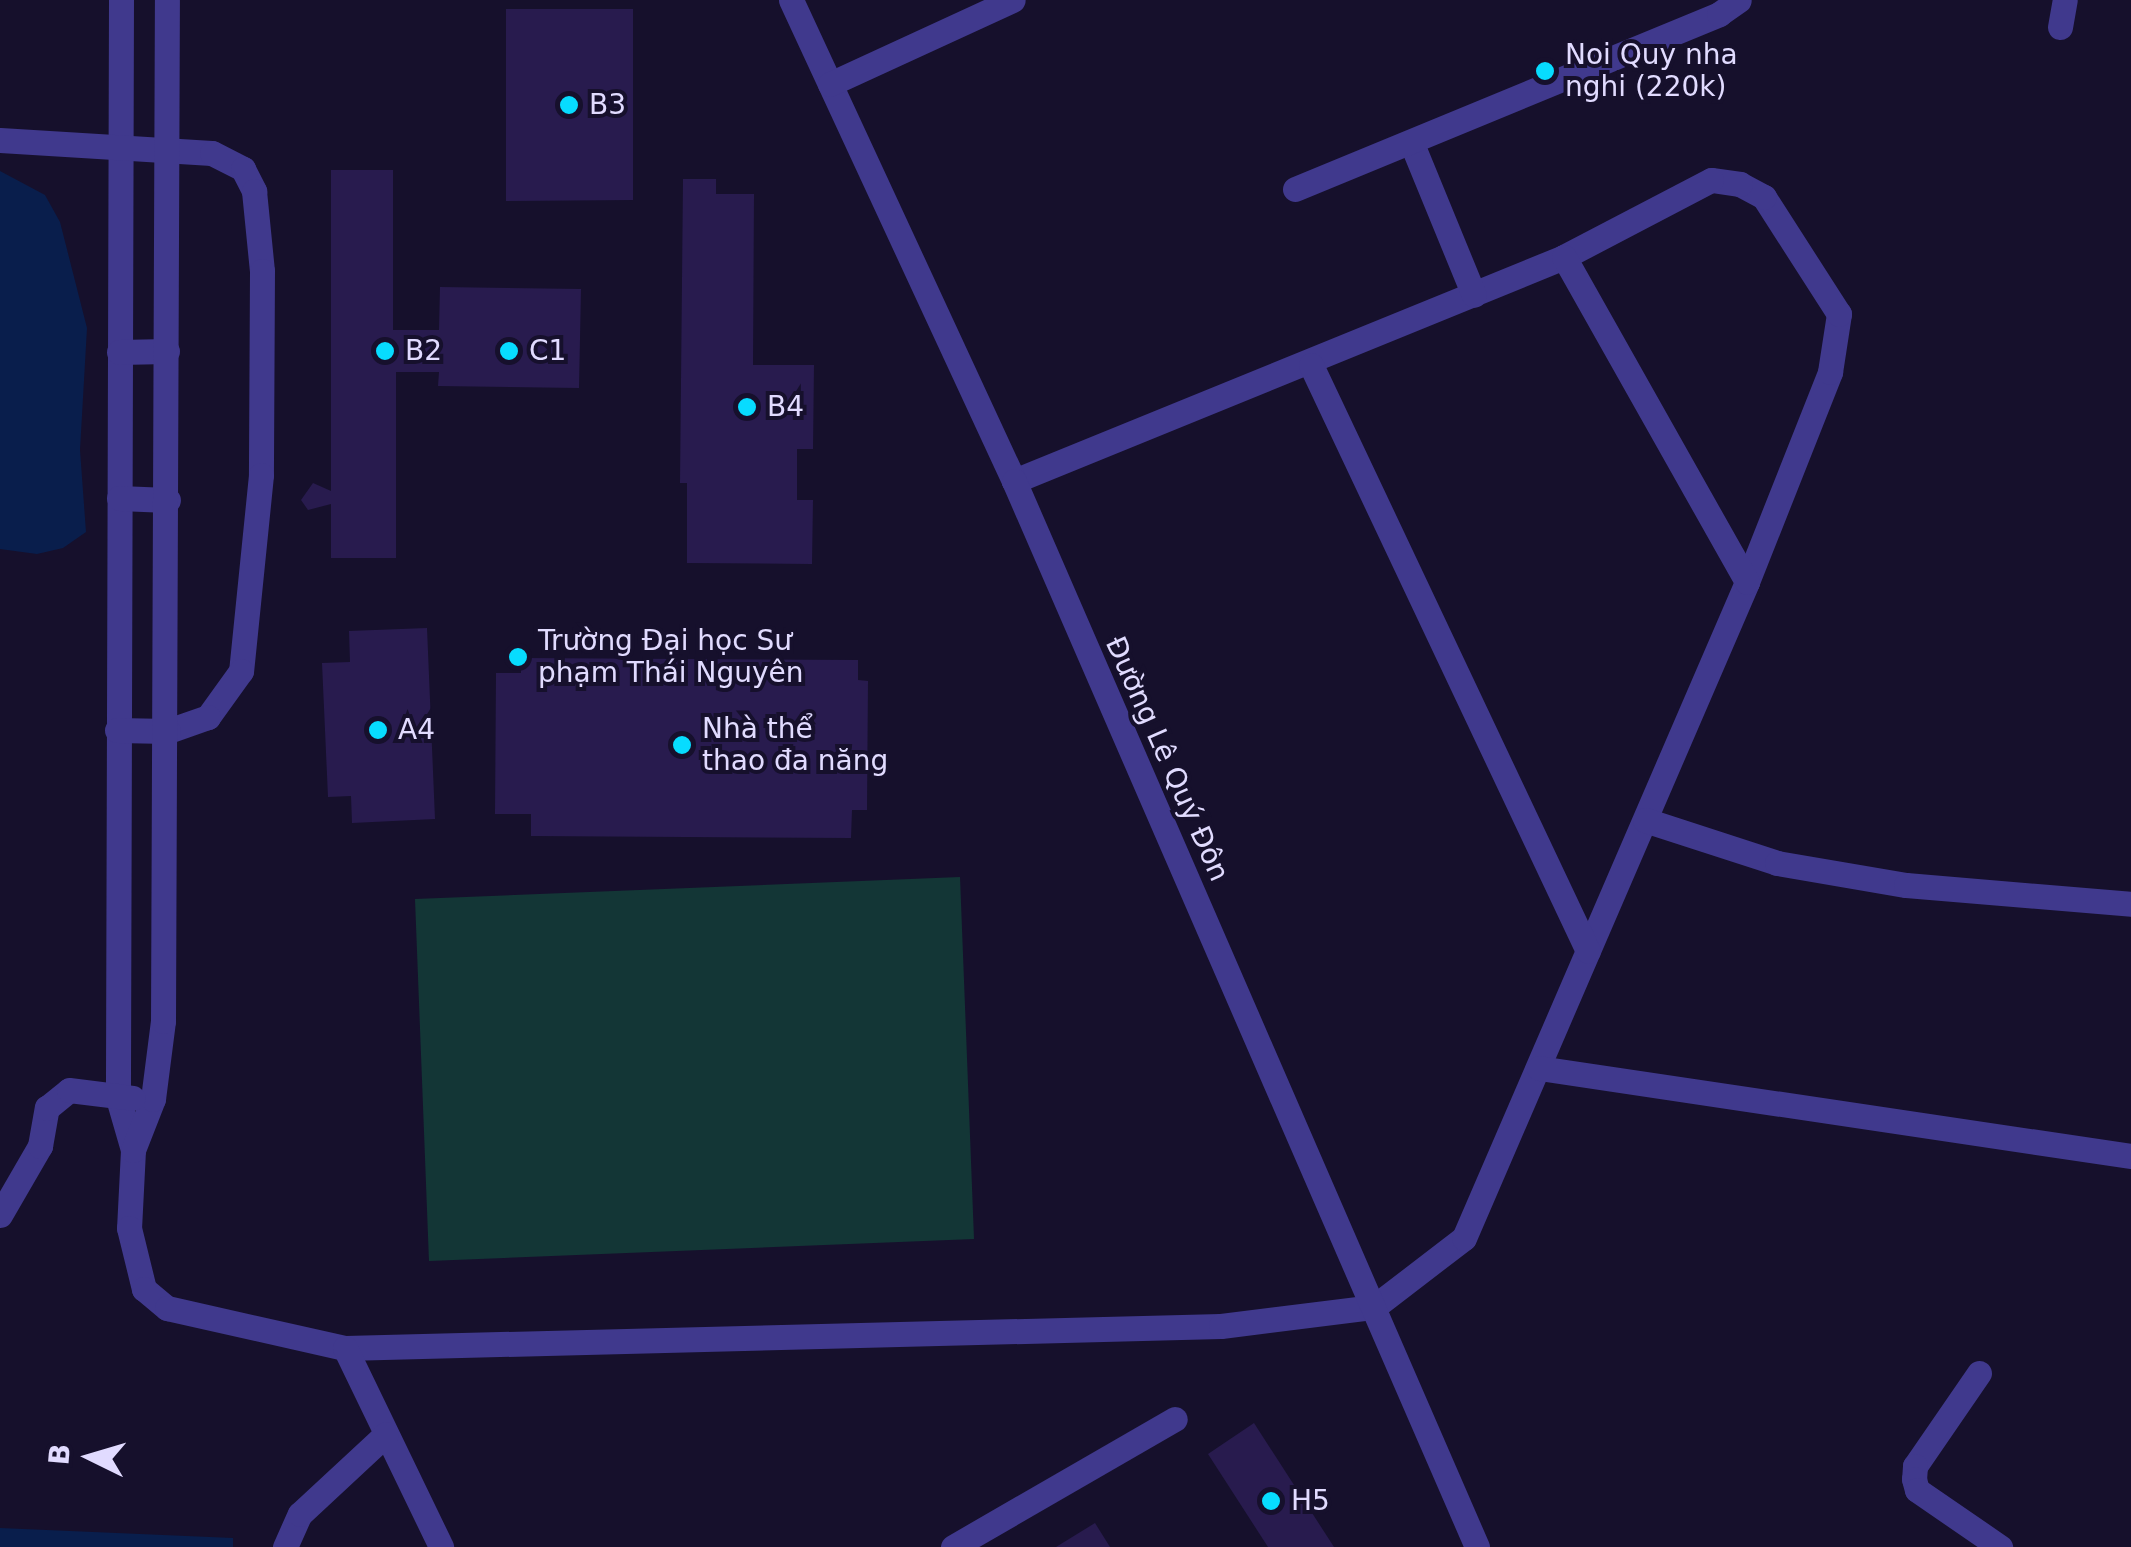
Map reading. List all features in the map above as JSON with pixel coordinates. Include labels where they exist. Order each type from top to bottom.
[{"type":"street","points":[[121,0],[118,1098],[133,1150]]},
{"type":"street","points":[[168,0],[168,731],[163,1021],[153,1099],[133,1150],[129,1228],[144,1290],[166,1308],[345,1348],[1184,1327],[1302,1320],[1374,1307],[1464,1238],[1747,582],[1830,372],[1839,314],[1764,196],[1740,184],[1712,180],[1564,257],[1310,365],[1014,481]]},
{"type":"street","name":"Đường Lê Quý Đôn","points":[[791,0],[1014,481],[1477,1547]]},
{"type":"street","points":[[830,84],[1013,0]]},
{"type":"street","points":[[1295,188],[1412,144],[1719,14],[1739,0]]},
{"type":"street","points":[[2060,27],[2065,0]]},
{"type":"street","points":[[0,140],[118,151],[212,153],[243,168],[254,191],[262,372],[261,474],[242,671],[208,717],[168,731],[117,730]]},
{"type":"street","points":[[1412,144],[1474,295]]},
{"type":"street","points":[[1564,257],[1747,582]]},
{"type":"street","points":[[120,352],[167,351]]},
{"type":"street","points":[[1310,365],[1588,951]]},
{"type":"street","points":[[118,498],[168,500]]},
{"type":"street","points":[[1645,820],[1796,866],[1906,885],[2131,904]]},
{"type":"street","points":[[1539,1068],[2131,1156]]},
{"type":"street","points":[[0,1214],[40,1146],[47,1108],[69,1090],[153,1099]]},
{"type":"street","points":[[345,1348],[441,1547]]},
{"type":"street","points":[[1978,1373],[1915,1466],[1914,1479],[1917,1490],[2000,1547]]},
{"type":"street","points":[[952,1547],[1175,1419]]},
{"type":"street","points":[[285,1547],[300,1514],[386,1434]]},
{"type":"green space","points":[[960,877],[974,1239],[429,1261],[415,899]]},
{"type":"water","points":[[0,171],[45,195],[60,222],[87,328],[80,450],[86,532],[63,548],[37,554],[0,549]]},
{"type":"water","points":[[0,1528],[233,1538],[233,1547],[0,1547]]},
{"type":"building","name":"B3","points":[[506,9],[633,9],[633,200],[506,201]]},
{"type":"building","name":"B2","points":[[331,170],[393,170],[393,330],[439,330],[440,287],[581,289],[579,388],[438,386],[439,372],[396,372],[396,558],[331,558],[331,504],[308,510],[301,500],[313,483],[331,491]]},
{"type":"building","name":"B4","points":[[683,179],[716,179],[716,194],[754,194],[753,365],[814,365],[813,449],[797,449],[797,500],[813,500],[812,564],[687,563],[687,483],[680,483]]},
{"type":"building","name":"A4","points":[[427,628],[435,819],[352,823],[351,796],[328,797],[322,663],[350,662],[349,631]]},
{"type":"building","name":"Nhà thể thao đa năng","points":[[521,658],[858,660],[858,680],[868,681],[867,810],[852,810],[851,838],[531,836],[531,814],[495,814],[496,673],[521,673]]},
{"type":"building","name":"H5","points":[[1254,1423],[1334,1547],[1268,1547],[1208,1454]]},
{"type":"building","points":[[1095,1523],[1110,1547],[1056,1547]]},
{"type":"place","name":"Noi Quy nha nghi (220k)","points":[[1545,71]]},
{"type":"place","name":"B3","points":[[569,105]]},
{"type":"place","name":"B2","points":[[385,351]]},
{"type":"place","name":"C1","points":[[509,351]]},
{"type":"place","name":"B4","points":[[747,407]]},
{"type":"place","name":"Trường Đại học Sư phạm Thái Nguyên","points":[[518,657]]},
{"type":"place","name":"A4","points":[[378,730]]},
{"type":"place","name":"Nhà thể thao đa năng","points":[[682,745]]},
{"type":"place","name":"H5","points":[[1271,1501]]}]
